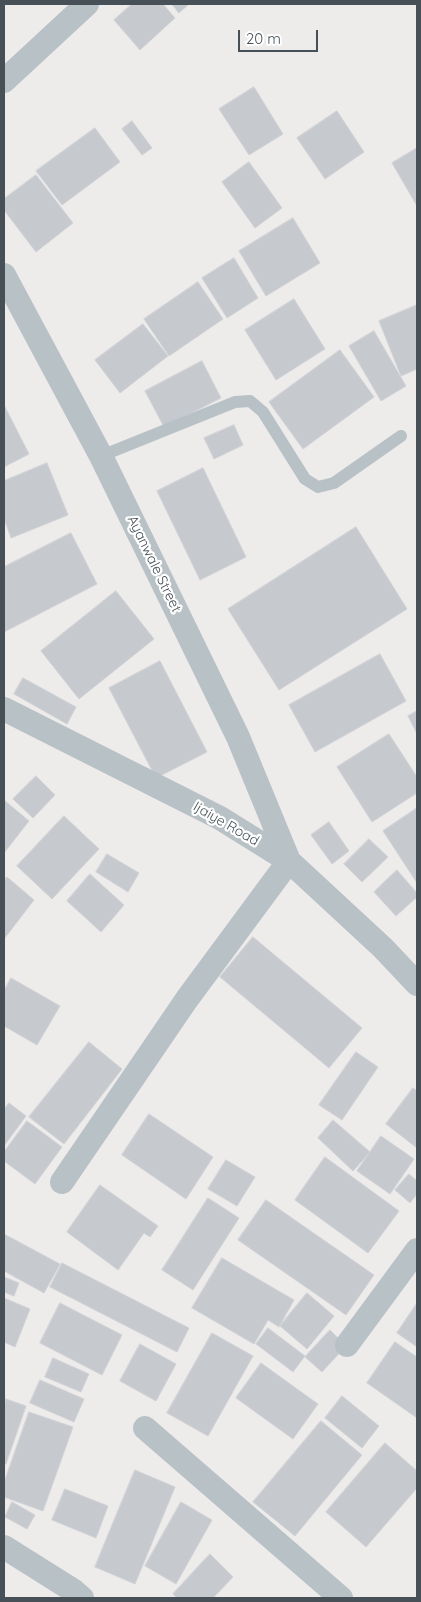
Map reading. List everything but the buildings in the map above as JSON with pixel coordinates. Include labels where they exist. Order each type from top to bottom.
[{"type":"street","points":[[4,81],[87,4]]},
{"type":"street","name":"Ayanwale Street","points":[[4,275],[101,456],[238,737],[289,861]]},
{"type":"street","name":"Ijaiye Road","points":[[4,708],[220,818],[289,861],[383,948],[417,984]]},
{"type":"street","points":[[62,1182],[187,999],[289,861]]},
{"type":"street","points":[[346,1345],[417,1250]]},
{"type":"street","points":[[145,1428],[341,1598]]},
{"type":"street","points":[[4,1547],[82,1598]]},
{"type":"lane","points":[[101,456],[234,402],[250,401],[263,412],[305,479],[318,487],[334,483],[401,436]]}]
